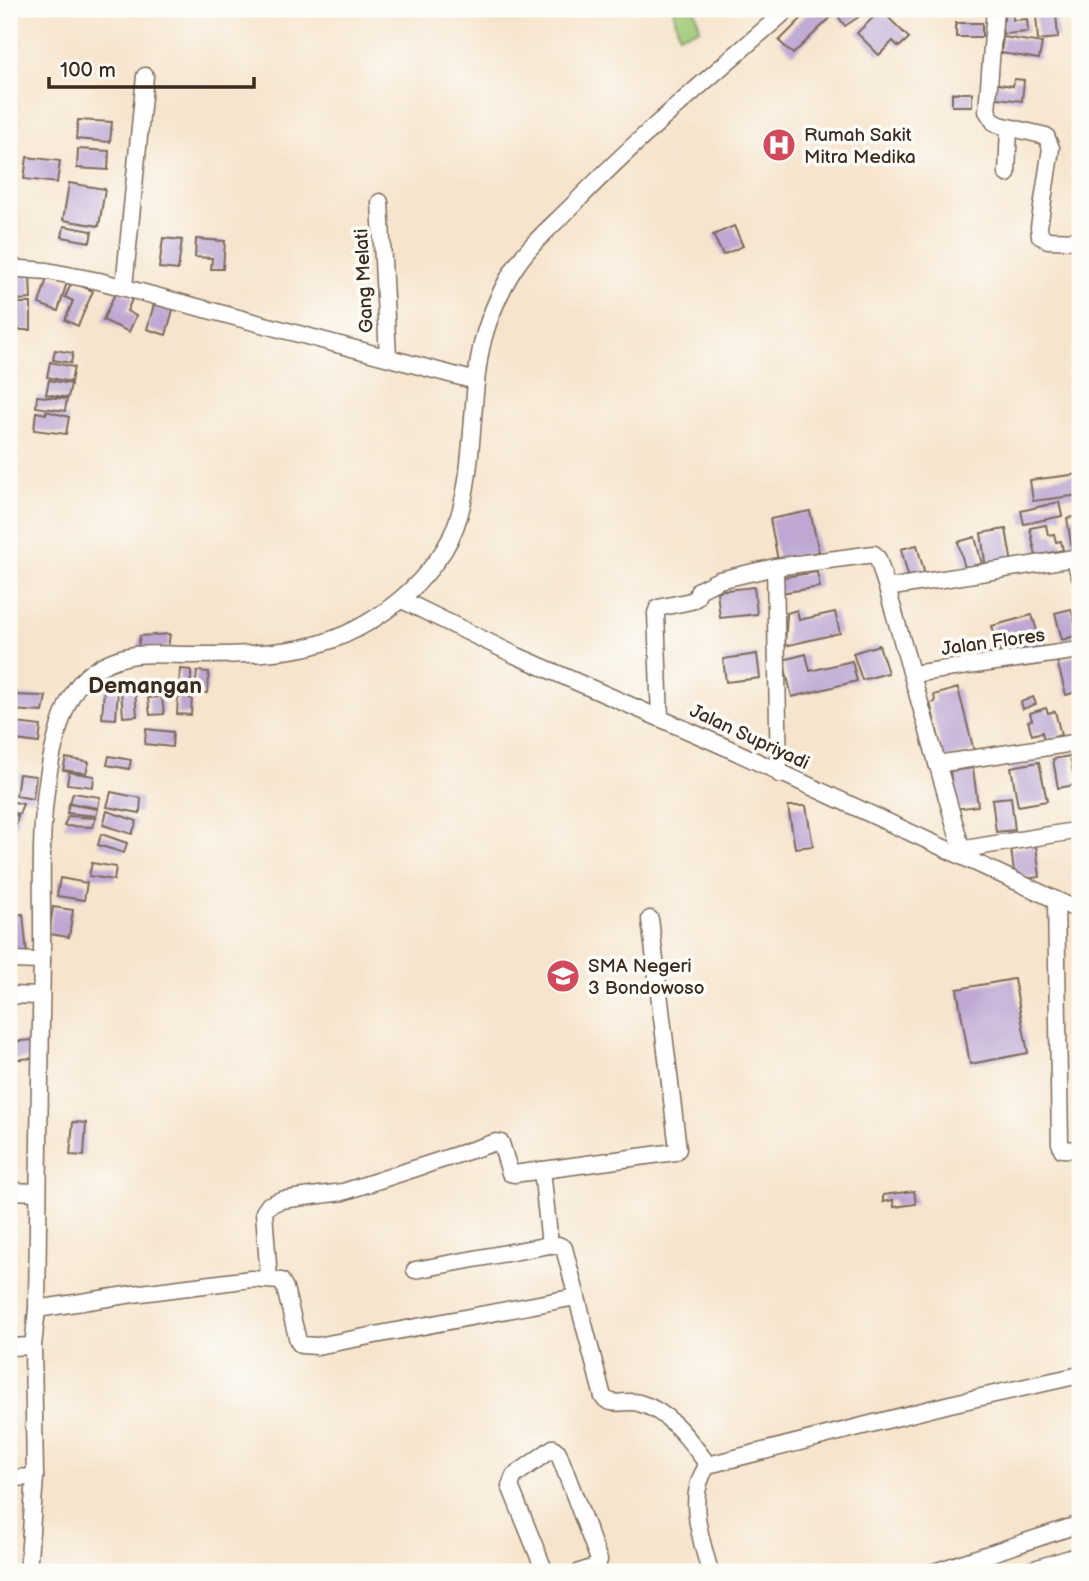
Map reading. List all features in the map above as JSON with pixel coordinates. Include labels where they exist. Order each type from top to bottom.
[{"type":"street","points":[[28,1572],[35,1477],[33,1346],[37,1310],[42,961],[41,821],[46,779],[65,710],[77,687],[90,671],[134,655],[223,655],[293,650],[332,640],[371,621],[402,600],[444,549],[458,521],[465,488],[483,338],[513,270],[532,246],[605,171],[788,9]]},
{"type":"street","points":[[995,9],[987,111],[994,122],[1009,128],[1041,134],[1049,141],[1051,148],[1039,227],[1041,236],[1048,240],[1080,241]]},
{"type":"street","points":[[124,287],[145,76]]},
{"type":"street","points":[[1007,174],[1009,128]]},
{"type":"street","name":"Gang Melati","points":[[380,202],[388,357]]},
{"type":"street","points":[[9,268],[47,271],[124,287],[476,381]]},
{"type":"street","points":[[660,718],[657,610],[694,599],[699,590],[719,580],[775,567],[874,554],[878,559],[912,674],[957,850],[1080,830]]},
{"type":"street","points":[[887,588],[1077,558],[1080,577]]},
{"type":"street","points":[[775,567],[779,774]]},
{"type":"street","name":"Jalan Supriyadi","points":[[402,600],[515,655],[660,718],[779,774],[957,850],[1080,911]]},
{"type":"street","name":"Jalan Flores","points":[[912,674],[1080,650]]},
{"type":"street","points":[[937,764],[1080,742]]},
{"type":"street","points":[[1056,900],[1060,1143],[1062,1149],[1080,1150]]},
{"type":"street","points":[[269,1279],[264,1212],[269,1205],[281,1200],[343,1192],[496,1142],[503,1147],[510,1173],[675,1152],[678,1149],[650,919]]},
{"type":"street","points":[[9,960],[42,961]]},
{"type":"street","points":[[9,995],[40,996]]},
{"type":"street","points":[[542,1170],[550,1245]]},
{"type":"street","points":[[9,1191],[38,1192]]},
{"type":"street","points":[[415,1270],[550,1245],[564,1248],[603,1397],[616,1404],[624,1401],[643,1403],[661,1413],[681,1430],[708,1465]]},
{"type":"street","points":[[37,1310],[146,1292],[269,1279],[281,1281],[285,1288],[298,1341],[301,1345],[317,1346],[576,1297]]},
{"type":"street","points":[[9,1347],[33,1346]]},
{"type":"street","points":[[710,1572],[699,1533],[695,1493],[708,1465],[950,1404],[1080,1375]]},
{"type":"street","points":[[545,1572],[510,1486],[514,1476],[553,1448],[558,1452],[599,1560],[597,1566],[580,1572]]},
{"type":"street","points":[[9,1478],[35,1477]]},
{"type":"street","points":[[934,1572],[1080,1524]]},
{"type":"street","points":[[1024,1572],[1080,1555]]},
{"type":"green space","points":[[673,9],[695,9],[700,29],[679,35]]},
{"type":"building","points":[[811,9],[821,9],[830,18],[793,54],[779,41]]},
{"type":"building","points":[[833,9],[859,9],[863,14],[845,26]]},
{"type":"building","points":[[881,10],[909,38],[899,47],[893,41],[879,55],[857,33]]},
{"type":"building","points":[[1056,13],[1058,38],[1038,40],[1036,15]]},
{"type":"building","points":[[1004,14],[1013,14],[1013,20],[1027,19],[1028,32],[1003,34],[1001,20],[1004,20]]},
{"type":"building","points":[[956,23],[982,23],[982,37],[956,37]]},
{"type":"building","points":[[1003,37],[1042,43],[1039,59],[1001,53]]},
{"type":"building","points":[[1014,79],[1024,80],[1022,101],[989,97],[991,83],[1013,86]]},
{"type":"building","points":[[952,93],[972,93],[972,106],[952,106]]},
{"type":"building","points":[[78,120],[112,122],[110,142],[76,139]]},
{"type":"building","points":[[78,149],[109,151],[108,170],[77,168]]},
{"type":"building","points":[[27,157],[60,161],[57,183],[24,179]]},
{"type":"building","points":[[69,183],[105,189],[99,226],[63,220]]},
{"type":"building","points":[[64,226],[92,231],[90,242],[62,237]]},
{"type":"building","points":[[734,226],[743,246],[723,255],[713,235]]},
{"type":"building","points":[[163,238],[182,240],[178,270],[159,268]]},
{"type":"building","points":[[196,239],[225,241],[223,269],[211,269],[212,258],[195,257]]},
{"type":"building","points":[[30,274],[31,299],[18,300],[17,275]]},
{"type":"building","points":[[48,275],[67,282],[58,311],[39,304]]},
{"type":"building","points":[[72,282],[93,291],[78,326],[65,320],[73,301],[65,297]]},
{"type":"building","points":[[117,289],[133,297],[127,311],[136,316],[129,332],[103,320]]},
{"type":"building","points":[[155,301],[174,306],[166,335],[147,329]]},
{"type":"building","points":[[18,303],[31,303],[31,330],[18,330]]},
{"type":"building","points":[[55,350],[73,353],[71,363],[53,360]]},
{"type":"building","points":[[50,362],[74,367],[71,382],[47,377]]},
{"type":"building","points":[[49,380],[71,384],[68,398],[46,394]]},
{"type":"building","points":[[37,396],[67,399],[65,411],[36,407]]},
{"type":"building","points":[[46,411],[69,417],[66,434],[34,430],[36,412],[46,414]]},
{"type":"building","points":[[1080,474],[1080,495],[1033,501],[1030,480]]},
{"type":"building","points":[[1059,502],[1062,516],[1024,524],[1021,511]]},
{"type":"building","points":[[810,511],[819,552],[778,560],[770,519]]},
{"type":"building","points":[[1080,516],[1080,549],[1072,550],[1067,518]]},
{"type":"building","points":[[1046,525],[1048,535],[1054,534],[1056,542],[1061,541],[1063,550],[1036,556],[1030,528]]},
{"type":"building","points":[[1006,529],[1012,564],[986,569],[981,533]]},
{"type":"building","points":[[975,537],[982,564],[965,568],[958,542]]},
{"type":"building","points":[[917,545],[926,579],[910,583],[901,549]]},
{"type":"building","points":[[817,572],[820,587],[780,593],[778,578]]},
{"type":"building","points":[[754,587],[757,614],[720,618],[717,591]]},
{"type":"building","points":[[1071,609],[1078,635],[1062,640],[1055,613]]},
{"type":"building","points":[[797,610],[799,620],[835,612],[840,633],[785,646],[787,613]]},
{"type":"building","points":[[1032,615],[1042,647],[1001,659],[992,626]]},
{"type":"building","points":[[170,634],[168,648],[138,647],[140,636]]},
{"type":"building","points":[[879,645],[888,673],[862,680],[853,653]]},
{"type":"building","points":[[757,654],[760,678],[726,682],[723,659]]},
{"type":"building","points":[[806,654],[810,671],[852,661],[857,681],[792,697],[783,660]]},
{"type":"building","points":[[1079,655],[1080,691],[1066,695],[1057,661]]},
{"type":"building","points":[[180,669],[191,670],[191,690],[179,690]]},
{"type":"building","points":[[197,671],[209,672],[207,693],[195,692]]},
{"type":"building","points":[[958,688],[974,751],[944,759],[930,703],[935,702],[934,695]]},
{"type":"building","points":[[104,689],[118,689],[116,719],[102,718]]},
{"type":"building","points":[[135,689],[137,716],[123,717],[121,690]]},
{"type":"building","points":[[12,695],[46,696],[43,712],[10,710]]},
{"type":"building","points":[[162,697],[164,714],[150,715],[148,698]]},
{"type":"building","points":[[178,697],[192,698],[191,715],[177,714]]},
{"type":"building","points":[[1033,697],[1036,704],[1023,709],[1021,702]]},
{"type":"building","points":[[1046,708],[1048,713],[1055,711],[1061,735],[1044,740],[1042,732],[1032,735],[1028,721],[1032,720],[1030,713]]},
{"type":"building","points":[[9,722],[41,726],[39,743],[9,739]]},
{"type":"building","points":[[146,729],[173,732],[172,747],[145,744]]},
{"type":"building","points":[[109,756],[131,760],[129,769],[107,765]]},
{"type":"building","points":[[1070,756],[1075,785],[1058,788],[1053,759]]},
{"type":"building","points":[[66,758],[89,762],[86,773],[63,770]]},
{"type":"building","points":[[1039,762],[1047,801],[1018,806],[1011,767]]},
{"type":"building","points":[[973,768],[978,806],[955,809],[950,771]]},
{"type":"building","points":[[69,772],[94,776],[93,787],[67,784]]},
{"type":"building","points":[[19,774],[36,776],[33,799],[16,796]]},
{"type":"building","points":[[111,792],[141,798],[140,813],[107,807]]},
{"type":"building","points":[[73,793],[100,797],[98,808],[70,803]]},
{"type":"building","points":[[1011,797],[1015,830],[996,832],[992,799]]},
{"type":"building","points":[[9,801],[23,804],[19,814],[9,812]]},
{"type":"building","points":[[69,804],[98,809],[96,816],[67,813]]},
{"type":"building","points":[[788,806],[806,806],[813,846],[795,848]]},
{"type":"building","points":[[107,811],[137,821],[132,834],[103,825]]},
{"type":"building","points":[[9,814],[18,816],[16,825],[9,824]]},
{"type":"building","points":[[68,816],[96,818],[92,827],[64,826]]},
{"type":"building","points":[[9,828],[14,829],[10,854],[9,854]]},
{"type":"building","points":[[101,834],[127,843],[124,853],[98,845]]},
{"type":"building","points":[[1036,846],[1040,877],[1015,880],[1011,849]]},
{"type":"building","points":[[92,863],[116,867],[114,880],[89,876]]},
{"type":"building","points":[[60,878],[87,883],[84,900],[57,896]]},
{"type":"building","points":[[53,907],[73,910],[69,937],[49,934]]},
{"type":"building","points":[[23,914],[27,954],[9,956],[9,916]]},
{"type":"building","points":[[1014,979],[1028,1053],[970,1064],[957,989]]},
{"type":"building","points":[[32,1040],[33,1058],[9,1060],[9,1042]]},
{"type":"building","points":[[73,1122],[86,1123],[84,1156],[70,1155]]},
{"type":"building","points":[[9,1151],[12,1151],[13,1177],[9,1177]]},
{"type":"building","points":[[914,1191],[916,1204],[894,1207],[893,1200],[883,1202],[883,1195]]},
{"type":"place","name":"Rumah Sakit Mitra Medika","points":[[779,145]]},
{"type":"place","name":"SMA Negeri 3 Bondowoso","points":[[563,976]]},
{"type":"district","name":"Demangan","points":[[145,685]]}]
